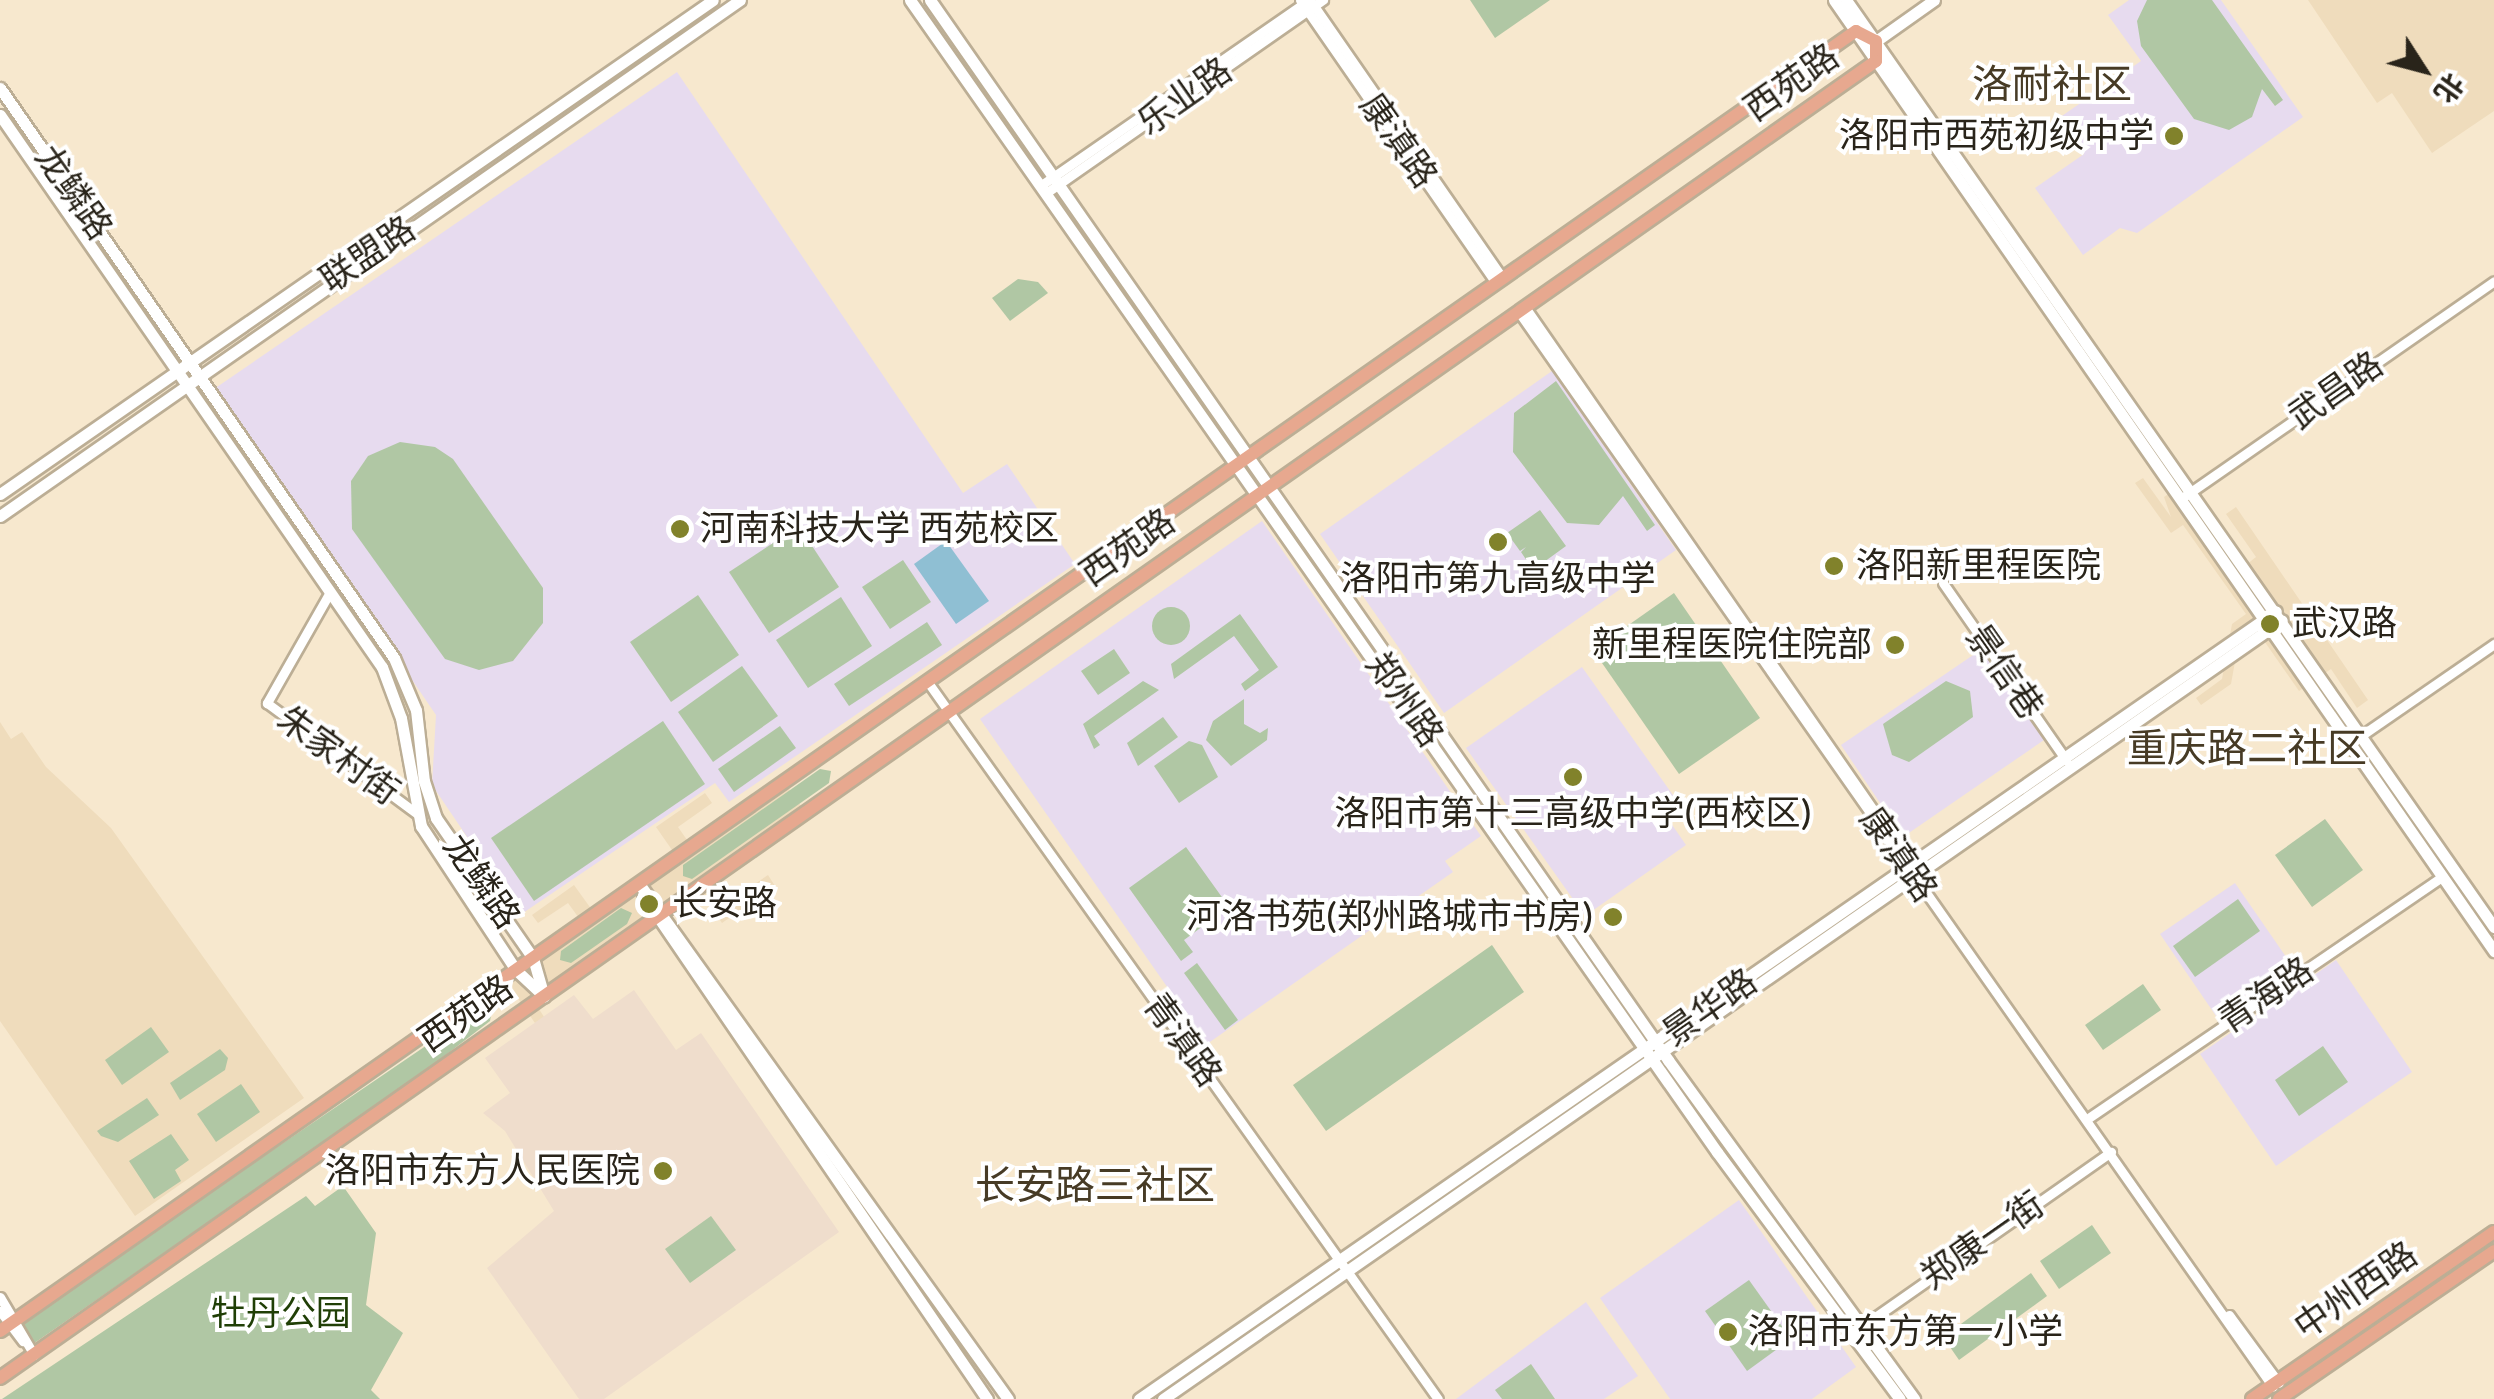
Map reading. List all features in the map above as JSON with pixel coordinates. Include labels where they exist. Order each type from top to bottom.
[{"type":"main road","name":"联盟路","points":[[0,494],[713,0]]},
{"type":"main road","name":"联盟路","points":[[0,516],[186,380],[740,0]]},
{"type":"main road","name":"郑州路","points":[[910,0],[1270,485],[1655,1052]]},
{"type":"main road","name":"郑州路","points":[[930,0],[1049,186],[1238,467],[1655,1052],[1858,1329],[1914,1399]]},
{"type":"main road","points":[[1834,0],[2266,624],[2357,738],[2494,927]]},
{"type":"main road","points":[[1846,0],[2279,615],[2494,950]]},
{"type":"main road","points":[[1876,41],[1934,0]]},
{"type":"main road","name":"西苑路","points":[[0,1378],[1876,61],[1876,41],[1856,32],[9,1325]]},
{"type":"main road","name":"龙鳞路","points":[[0,88],[402,671],[436,818],[533,958],[544,996]]},
{"type":"main road","name":"龙鳞路","points":[[0,115],[382,666],[396,699],[416,813],[516,970],[544,996]]},
{"type":"main road","name":"景华路","points":[[1139,1399],[1344,1265],[1655,1052],[2279,615]]},
{"type":"main road","name":"景华路","points":[[1914,872],[2066,760],[2266,624]]},
{"type":"main road","points":[[640,886],[987,1399]]},
{"type":"main road","points":[[659,916],[1008,1399]]},
{"type":"main road","name":"中州西路","points":[[2279,1391],[2494,1232]]},
{"type":"main road","name":"中州西路","points":[[2252,1399],[2279,1391],[2494,1251]]},
{"type":"main road","name":"景华路","points":[[1163,1399],[1344,1265]]},
{"type":"main road","name":"郑州路","points":[[1858,1329],[1900,1399]]},
{"type":"street","name":"乐业路","points":[[1049,186],[1310,3]]},
{"type":"street","name":"康滇路","points":[[1310,3],[1499,279]]},
{"type":"street","name":"武昌路","points":[[2179,500],[2494,281]]},
{"type":"street","name":"康滇路","points":[[1521,309],[2279,1391]]},
{"type":"street","name":"景信巷","points":[[1943,583],[2066,760]]},
{"type":"street","name":"朱家村街","points":[[330,592],[267,703],[416,813]]},
{"type":"street","points":[[2357,738],[2494,644]]},
{"type":"street","name":"青滇路","points":[[928,681],[1438,1399]]},
{"type":"street","name":"康滇路","points":[[1914,872],[2111,1152]]},
{"type":"street","name":"青海路","points":[[2090,1117],[2443,876]]},
{"type":"street","name":"郑康一街","points":[[1858,1329],[2111,1152]]},
{"type":"street","points":[[0,1297],[9,1325]]},
{"type":"street","points":[[0,1311],[34,1354]]},
{"type":"shaded area","name":"洛阳市西苑初级中学","points":[[2129,0],[2221,0],[2303,117],[2137,233],[2120,228],[2083,255],[2035,188],[2084,154],[2059,118],[2141,61],[2108,15]]},
{"type":"shaded area","points":[[2308,0],[2494,0],[2494,111],[2432,153],[2392,93],[2377,103]]},
{"type":"shaded area","name":"河南科技大学 西苑校区","points":[[677,72],[963,493],[1007,464],[1075,564],[729,802],[715,783],[520,915],[432,785],[436,715],[214,389]]},
{"type":"shaded area","name":"洛阳市第九高级中学","points":[[1552,371],[1676,550],[1444,713],[1320,534]]},
{"type":"shaded area","points":[[2143,478],[2171,517],[2164,497],[2180,486],[2246,565],[2256,557],[2226,514],[2236,507],[2368,700],[2357,708],[2331,669],[2299,691],[2253,625],[2240,634],[2231,684],[2201,705],[2196,698],[2222,679],[2232,624],[2246,614],[2183,525],[2171,533],[2135,483]]},
{"type":"shaded area","name":"河南科技大学 西苑校区","points":[[1262,521],[1481,836],[1445,861],[1453,872],[1207,1044],[980,719]]},
{"type":"shaded area","points":[[1982,649],[2044,740],[1903,837],[1841,745]]},
{"type":"shaded area","name":"洛阳市第十三高级中学(西校区)","points":[[1582,667],[1680,805],[1666,816],[1686,845],[1585,916],[1466,748]]},
{"type":"shaded area","points":[[0,722],[11,739],[22,732],[46,767],[111,828],[304,1098],[135,1216],[0,1021]]},
{"type":"shaded area","points":[[787,786],[808,816],[714,882],[728,902],[768,875],[775,886],[722,923],[701,892],[537,1006],[548,1023],[546,1039],[506,981],[584,925],[568,903],[538,923],[532,915],[574,885],[597,917],[679,860],[656,827],[705,793],[712,803],[678,827],[694,850]]},
{"type":"shaded area","points":[[2235,883],[2291,964],[2216,1016],[2160,934]]},
{"type":"shaded area","points":[[2336,960],[2412,1072],[2276,1166],[2200,1054]]},
{"type":"shaded area","name":"洛阳市东方人民医院","points":[[634,990],[676,1050],[701,1033],[839,1232],[604,1399],[579,1399],[487,1268],[554,1211],[505,1131],[483,1113],[510,1093],[485,1058],[574,995],[593,1019]]},
{"type":"shaded area","name":"洛阳市东方第一小学","points":[[1739,1200],[1856,1367],[1812,1399],[1670,1399],[1600,1298]]},
{"type":"shaded area","points":[[1586,1302],[1638,1376],[1604,1399],[1456,1399]]},
{"type":"green space","points":[[1470,0],[1550,0],[1495,38]]},
{"type":"green space","points":[[2147,0],[2212,0],[2283,100],[2275,106],[2262,89],[2252,117],[2229,130],[2194,119],[2141,46],[2137,21]]},
{"type":"green space","points":[[1018,279],[1038,282],[1048,293],[1010,321],[992,298]]},
{"type":"green space","points":[[1556,381],[1655,525],[1647,531],[1623,496],[1599,525],[1567,523],[1513,452],[1514,413]]},
{"type":"green space","points":[[400,442],[435,447],[453,459],[543,588],[543,623],[513,661],[479,670],[445,659],[352,529],[351,481],[368,456]]},
{"type":"green space","points":[[1540,510],[1566,546],[1533,570],[1521,552],[1526,547],[1520,551],[1507,533]]},
{"type":"green space","points":[[799,526],[839,587],[769,633],[729,572]]},
{"type":"green space","points":[[903,560],[931,602],[890,629],[862,587]]},
{"type":"green space","points":[[1674,593],[1760,718],[1679,774],[1593,650]]},
{"type":"green space","points":[[698,595],[739,655],[671,702],[630,642]]},
{"type":"green space","points":[[841,597],[872,646],[808,688],[776,640]]},
{"type":"green space","points":[[1171,607],[1184,613],[1190,626],[1184,639],[1171,645],[1158,639],[1152,626],[1158,613]]},
{"type":"green space","points":[[1240,614],[1278,667],[1245,691],[1241,684],[1259,670],[1234,636],[1174,679],[1171,664]]},
{"type":"green space","points":[[927,622],[942,645],[849,706],[834,684]]},
{"type":"green space","points":[[1114,649],[1130,673],[1098,695],[1081,671]]},
{"type":"green space","points":[[742,666],[778,716],[713,762],[678,712]]},
{"type":"green space","points":[[1143,681],[1159,690],[1094,736],[1100,745],[1094,749],[1083,724]]},
{"type":"green space","points":[[1946,681],[1970,691],[1973,717],[1909,762],[1892,755],[1883,724]]},
{"type":"green space","points":[[1244,699],[1244,724],[1260,733],[1268,728],[1267,740],[1231,766],[1206,740],[1213,721]]},
{"type":"green space","points":[[1163,717],[1178,737],[1138,766],[1127,743]]},
{"type":"green space","points":[[663,721],[705,784],[534,901],[491,838]]},
{"type":"green space","points":[[780,726],[796,748],[734,792],[718,769]]},
{"type":"green space","points":[[1189,741],[1202,745],[1218,777],[1179,803],[1154,766]]},
{"type":"green space","points":[[820,769],[831,771],[829,783],[692,879],[683,876],[683,865]]},
{"type":"green space","points":[[2325,819],[2363,870],[2312,907],[2275,855]]},
{"type":"green space","points":[[1186,847],[1229,907],[1184,940],[1193,952],[1181,961],[1129,888]]},
{"type":"green space","points":[[2238,899],[2260,931],[2195,977],[2173,946]]},
{"type":"green space","points":[[621,908],[632,913],[627,924],[571,963],[560,960],[561,951]]},
{"type":"green space","points":[[1492,945],[1524,992],[1326,1131],[1293,1085]]},
{"type":"green space","points":[[1197,963],[1238,1020],[1225,1030],[1184,973]]},
{"type":"green space","points":[[2143,984],[2161,1010],[2103,1050],[2085,1025]]},
{"type":"green space","points":[[483,1007],[492,1010],[490,1021],[416,1078],[33,1344],[21,1321]]},
{"type":"green space","points":[[151,1027],[169,1052],[122,1085],[105,1060]]},
{"type":"green space","points":[[2323,1046],[2348,1082],[2299,1116],[2275,1080]]},
{"type":"green space","points":[[220,1049],[228,1058],[225,1070],[180,1100],[170,1083]]},
{"type":"green space","points":[[241,1084],[260,1112],[216,1142],[197,1114]]},
{"type":"green space","points":[[147,1098],[159,1115],[118,1142],[97,1131]]},
{"type":"green space","points":[[171,1134],[189,1160],[175,1170],[181,1181],[154,1199],[129,1161]]},
{"type":"green space","name":"牡丹公园","points":[[343,1186],[376,1233],[366,1305],[403,1333],[371,1390],[380,1399],[2,1399],[306,1196],[315,1206]]},
{"type":"green space","points":[[711,1216],[736,1250],[690,1283],[665,1249]]},
{"type":"green space","points":[[2092,1225],[2111,1253],[2059,1289],[2040,1261]]},
{"type":"green space","points":[[2031,1273],[2047,1296],[1959,1360],[1943,1337]]},
{"type":"green space","points":[[1749,1280],[1791,1339],[1747,1371],[1705,1311]]},
{"type":"green space","points":[[1531,1364],[1555,1399],[1502,1399],[1495,1390]]},
{"type":"water","points":[[946,541],[989,601],[956,624],[914,564]]},
{"type":"place","name":"洛阳市西苑初级中学","points":[[2174,136]]},
{"type":"place","name":"河南科技大学 西苑校区","points":[[680,529]]},
{"type":"place","name":"洛阳市第九高级中学","points":[[1498,542]]},
{"type":"place","name":"洛阳新里程医院","points":[[1834,566]]},
{"type":"place","name":"武汉路","points":[[2270,624]]},
{"type":"place","name":"新里程医院住院部","points":[[1895,645]]},
{"type":"place","name":"洛阳市第十三高级中学(西校区)","points":[[1573,777]]},
{"type":"place","name":"长安路","points":[[649,904]]},
{"type":"place","name":"河洛书苑(郑州路城市书房)","points":[[1613,917]]},
{"type":"place","name":"洛阳市东方人民医院","points":[[663,1171]]},
{"type":"place","name":"洛阳市东方第一小学","points":[[1728,1332]]},
{"type":"district","name":"洛耐社区","points":[[2052,85]]},
{"type":"district","name":"重庆路二社区","points":[[2247,749]]},
{"type":"district","name":"长安路三社区","points":[[1095,1186]]}]
